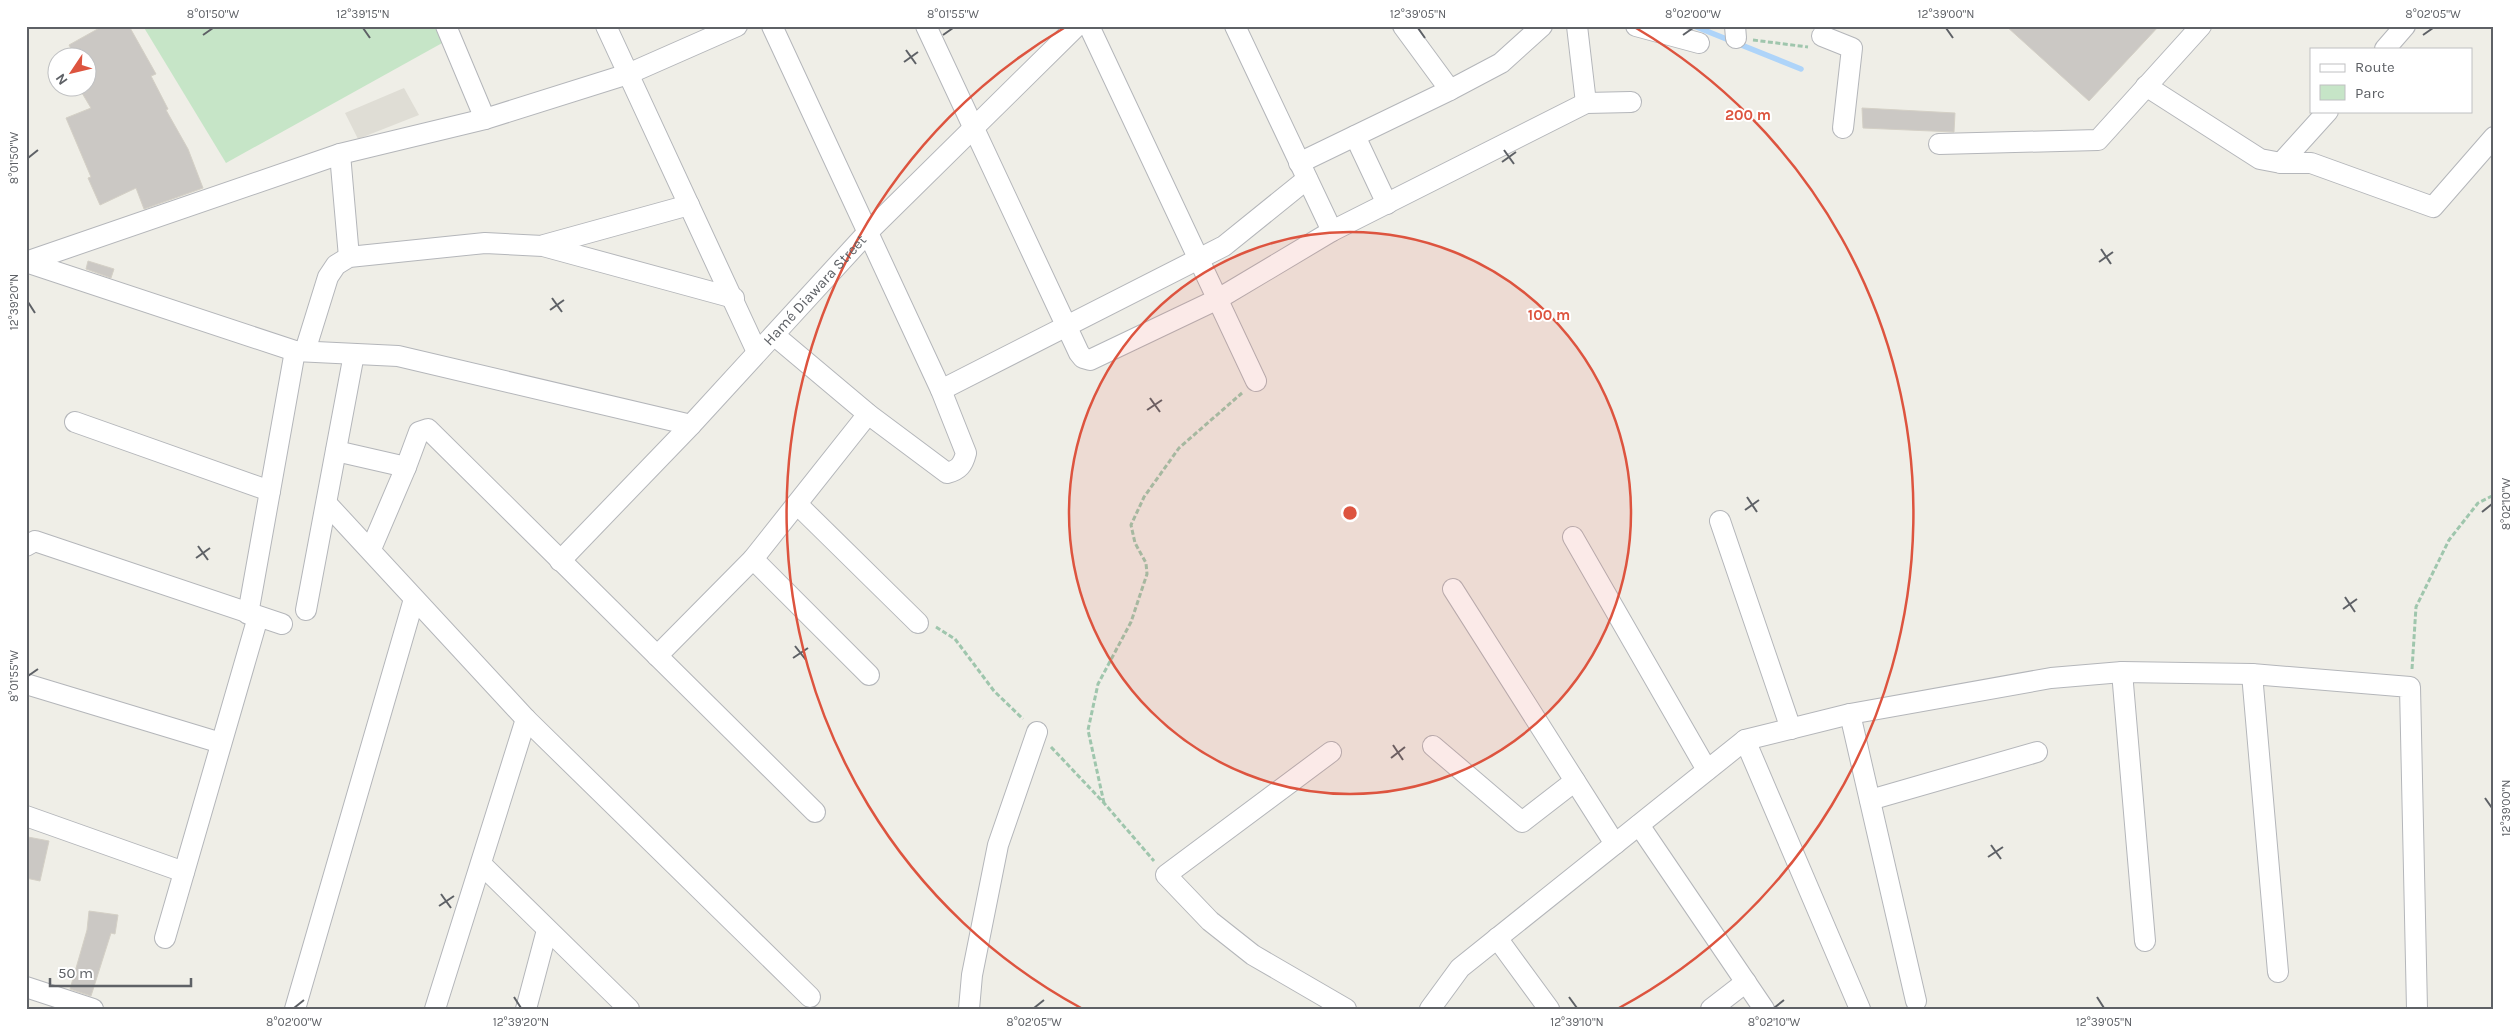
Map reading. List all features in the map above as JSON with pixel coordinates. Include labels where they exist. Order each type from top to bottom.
[{"type":"street","points":[[446,26],[485,119]]},
{"type":"street","points":[[606,26],[758,352]]},
{"type":"street","points":[[26,262],[340,154],[485,119],[628,74],[737,26]]},
{"type":"street","points":[[772,26],[941,390],[966,453],[963,463],[957,471],[947,473],[868,414],[774,334]]},
{"type":"street","points":[[926,26],[1078,353],[1090,360],[1218,299],[1332,231],[1586,103],[1631,102]]},
{"type":"street","name":"Hamé Diawara Street","points":[[560,561],[691,425],[868,232],[1078,26]]},
{"type":"street","points":[[1089,26],[1256,381]]},
{"type":"street","points":[[1234,26],[1332,231]]},
{"type":"street","points":[[1403,26],[1450,90]]},
{"type":"street","points":[[941,390],[1224,246],[1303,171],[1355,136],[1501,63],[1542,26]]},
{"type":"street","points":[[1577,26],[1586,103]]},
{"type":"street","points":[[1636,26],[1699,43]]},
{"type":"street","points":[[1939,144],[2098,140],[2201,26]]},
{"type":"street","points":[[2386,48],[2405,26]]},
{"type":"street","points":[[1834,35],[1852,48],[1843,128]]},
{"type":"street","points":[[2146,86],[2260,159],[2281,163],[2311,163],[2433,207],[2494,137]]},
{"type":"street","points":[[2281,163],[2327,112]]},
{"type":"street","points":[[1355,136],[1387,204]]},
{"type":"street","points":[[340,154],[349,257]]},
{"type":"street","points":[[543,246],[689,205]]},
{"type":"street","points":[[165,938],[221,743],[253,616],[270,491],[300,351],[328,277],[336,265],[349,257],[485,243],[543,246],[734,298]]},
{"type":"street","points":[[26,262],[300,351],[398,356],[691,425]]},
{"type":"street","points":[[306,610],[328,505],[354,354]]},
{"type":"street","points":[[657,656],[752,559],[868,414]]},
{"type":"street","points":[[75,422],[270,491]]},
{"type":"street","points":[[371,549],[419,432],[428,429],[815,812]]},
{"type":"street","points":[[336,451],[406,467]]},
{"type":"street","points":[[797,504],[918,623]]},
{"type":"street","points":[[328,505],[371,549],[414,599],[526,719],[810,996]]},
{"type":"street","points":[[1720,521],[1791,728]]},
{"type":"street","points":[[1574,537],[1707,770]]},
{"type":"street","points":[[26,546],[35,541],[253,616],[282,624]]},
{"type":"street","points":[[752,559],[869,676]]},
{"type":"street","points":[[1453,589],[1615,844]]},
{"type":"street","points":[[295,1009],[414,599]]},
{"type":"street","points":[[1430,1009],[1460,968],[1745,740],[1850,714],[2051,678],[2122,672],[2252,674],[2410,687],[2417,1009]]},
{"type":"street","points":[[2122,672],[2145,941]]},
{"type":"street","points":[[2252,674],[2278,972]]},
{"type":"street","points":[[26,684],[221,743]]},
{"type":"street","points":[[1850,714],[1916,1001]]},
{"type":"street","points":[[435,1009],[526,719]]},
{"type":"street","points":[[969,1009],[972,975],[998,845],[1037,732]]},
{"type":"street","points":[[1745,740],[1860,1009]]},
{"type":"street","points":[[1433,746],[1522,822],[1575,781]]},
{"type":"street","points":[[1331,752],[1166,875],[1210,920],[1253,955],[1346,1009]]},
{"type":"street","points":[[1870,800],[2037,752]]},
{"type":"street","points":[[26,816],[184,872]]},
{"type":"street","points":[[1639,825],[1764,1009]]},
{"type":"street","points":[[481,864],[629,1009]]},
{"type":"street","points":[[526,1009],[547,930]]},
{"type":"street","points":[[1498,938],[1549,1009]]},
{"type":"street","points":[[1711,1009],[1746,982]]},
{"type":"street","points":[[26,987],[93,1009]]},
{"type":"path","points":[[1735,32],[1814,48],[1834,35]]},
{"type":"path","points":[[1104,803],[1088,730],[1098,684],[1131,622],[1147,574],[1146,564],[1135,543],[1132,525],[1144,497],[1179,448],[1256,381]]},
{"type":"path","points":[[2410,687],[2416,607],[2449,540],[2478,504],[2494,495]]},
{"type":"shaded area","points":[[404,88],[419,115],[358,139],[345,113]]},
{"type":"green space","points":[[143,26],[436,26],[444,42],[226,163]]},
{"type":"building","points":[[103,26],[129,26],[156,74],[151,76],[168,109],[166,110],[188,149],[203,188],[144,209],[136,188],[100,205],[88,178],[91,177],[66,118],[91,108],[85,98],[98,98],[98,48],[71,48],[69,45]]},
{"type":"building","points":[[2006,26],[2159,26],[2089,101]]},
{"type":"building","points":[[1862,108],[1955,113],[1954,132],[1863,128]]},
{"type":"building","points":[[88,261],[114,269],[111,278],[86,269]]},
{"type":"building","points":[[28,837],[49,841],[40,881],[26,878]]},
{"type":"building","points":[[89,911],[118,915],[115,934],[111,933],[91,996],[70,989],[87,930]]},
{"type":"waterway","points":[[1694,26],[1801,69]]}]
